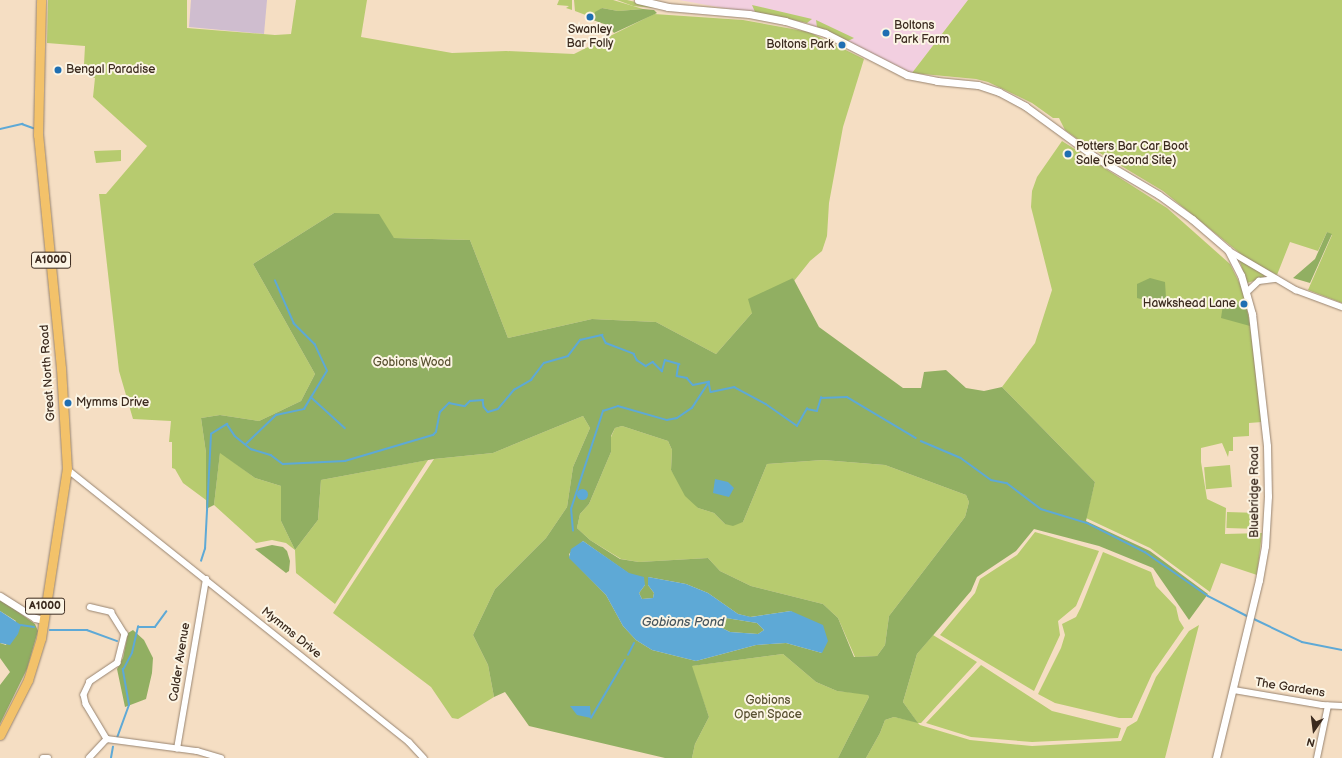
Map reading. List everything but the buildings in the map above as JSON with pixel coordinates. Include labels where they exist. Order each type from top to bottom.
[{"type":"main road","name":"Great North Road","points":[[0,735],[28,680],[44,620],[67,469],[60,352],[38,135],[41,0]]},
{"type":"street","points":[[638,0],[668,6],[748,14],[785,21],[825,33],[907,75],[937,82],[978,85],[999,92],[1025,106],[1095,157],[1160,195],[1192,219],[1228,250],[1276,279],[1342,307]]},
{"type":"street","name":"Bluebridge Road","points":[[1216,758],[1234,690],[1265,546],[1268,476],[1260,375],[1252,314],[1247,292],[1228,250]]},
{"type":"street","points":[[1247,292],[1259,281],[1276,279]]},
{"type":"street","name":"Mymms Drive","points":[[67,469],[409,742],[424,758]]},
{"type":"street","name":"Calder Avenue","points":[[177,748],[206,579]]},
{"type":"street","points":[[0,596],[34,618],[44,620]]},
{"type":"street","points":[[90,607],[111,612],[125,634],[118,663],[90,682],[84,695],[86,704],[107,739]]},
{"type":"street","name":"The Gardens","points":[[1234,690],[1328,706],[1342,706]]},
{"type":"street","points":[[1317,758],[1328,706]]},
{"type":"street","points":[[107,739],[177,748],[221,758]]},
{"type":"street","points":[[89,758],[107,739]]},
{"type":"street","points":[[43,758],[48,758]]},
{"type":"shaded area","points":[[191,0],[267,0],[264,34],[189,27]]},
{"type":"shaded area","name":"Boltons Park Farm","points":[[679,0],[968,0],[912,73],[807,23]]},
{"type":"green space","points":[[48,0],[187,0],[187,28],[275,35],[291,34],[296,0],[367,0],[361,37],[452,53],[506,51],[574,54],[654,14],[743,20],[809,32],[864,59],[843,127],[829,203],[827,236],[822,251],[810,261],[794,281],[793,278],[752,313],[716,354],[656,322],[592,319],[508,338],[470,240],[394,238],[334,213],[253,264],[315,374],[301,401],[259,421],[220,415],[201,418],[206,453],[206,500],[183,483],[175,469],[172,468],[172,442],[169,442],[171,421],[133,419],[119,371],[99,194],[106,194],[147,146],[93,97],[95,78],[87,75],[84,64],[85,46],[47,43]]},
{"type":"green space","points":[[559,0],[572,0],[572,10],[566,8],[569,6],[557,5]]},
{"type":"green space","points":[[574,0],[613,0],[643,9],[618,11],[602,8],[591,17],[575,11]]},
{"type":"green space","points":[[617,0],[627,0],[665,9],[633,6]]},
{"type":"green space","points":[[968,0],[1342,0],[1342,303],[1308,290],[1332,235],[1327,232],[1318,251],[1290,242],[1277,275],[1247,259],[1163,191],[1083,143],[1065,130],[1059,118],[1053,118],[1032,103],[988,82],[976,79],[912,73]]},
{"type":"green space","points":[[752,5],[812,19],[807,23],[755,12]]},
{"type":"green space","points":[[602,8],[618,11],[643,9],[654,10],[657,13],[614,33],[607,25],[593,20],[595,12]]},
{"type":"green space","points":[[816,20],[854,38],[848,41],[817,27]]},
{"type":"green space","points":[[1062,141],[1167,208],[1230,264],[1243,290],[1249,317],[1262,422],[1249,423],[1249,436],[1233,437],[1233,451],[1229,451],[1228,457],[1222,443],[1201,448],[1201,462],[1207,499],[1226,508],[1225,534],[1262,533],[1257,575],[1221,563],[1210,592],[1150,548],[1086,518],[1095,482],[1002,387],[1035,343],[1052,290],[1031,207],[1032,191],[1037,177]]},
{"type":"green space","points":[[121,150],[121,161],[96,163],[94,151]]},
{"type":"green space","name":"Gobions Wood","points":[[334,213],[379,214],[394,238],[470,240],[508,338],[592,319],[656,322],[716,354],[752,313],[748,299],[793,278],[819,327],[903,388],[921,388],[924,372],[946,370],[966,388],[984,391],[1002,387],[1095,482],[1086,521],[1150,551],[1208,594],[1189,620],[1153,568],[1099,546],[1034,529],[1016,551],[977,577],[971,591],[917,654],[903,702],[918,723],[894,717],[885,720],[880,733],[866,758],[838,758],[869,697],[868,695],[837,691],[816,682],[783,654],[692,666],[709,717],[695,744],[692,758],[665,758],[529,726],[505,692],[494,697],[488,665],[473,635],[495,589],[546,538],[567,507],[573,467],[590,428],[583,416],[493,453],[434,459],[321,480],[318,520],[295,550],[281,521],[281,486],[255,478],[220,453],[214,505],[206,509],[206,453],[201,418],[220,415],[259,421],[301,401],[315,374],[253,264]],"holes":[[[622,426],[668,441],[672,450],[671,470],[685,496],[698,508],[714,513],[725,524],[733,526],[743,522],[767,464],[823,460],[885,465],[966,495],[969,502],[965,517],[889,616],[885,645],[877,656],[854,657],[838,618],[823,604],[751,586],[720,571],[708,558],[639,562],[620,559],[590,540],[577,528],[580,514],[589,504],[611,452],[611,436],[615,428]],[[583,541],[645,585],[639,593],[642,599],[653,598],[654,593],[648,585],[648,577],[686,584],[708,593],[738,614],[750,617],[791,611],[822,653],[786,643],[756,645],[696,661],[652,650],[636,640],[623,626],[606,595],[570,558],[569,554]]]},
{"type":"green space","points":[[1327,232],[1332,234],[1310,283],[1293,278],[1315,259]]},
{"type":"green space","points":[[1239,259],[1264,275],[1264,278],[1247,283]]},
{"type":"green space","points":[[1150,278],[1165,282],[1166,298],[1163,305],[1137,298],[1137,284]]},
{"type":"green space","points":[[1245,301],[1250,326],[1221,318],[1223,305]]},
{"type":"green space","points":[[583,416],[590,428],[573,467],[567,507],[546,538],[495,589],[473,635],[488,665],[494,697],[458,719],[452,718],[431,687],[333,613],[434,459],[493,453]]},
{"type":"green space","points":[[622,426],[668,441],[672,450],[671,470],[698,508],[714,513],[725,524],[743,522],[767,464],[823,460],[885,465],[966,495],[969,502],[965,517],[889,616],[885,645],[877,656],[855,657],[838,618],[823,604],[751,586],[720,571],[708,558],[639,562],[621,559],[590,540],[577,528],[580,514],[589,504],[611,452],[611,437],[615,428]]},
{"type":"green space","points":[[220,452],[255,478],[281,486],[281,521],[295,550],[286,543],[272,540],[256,543],[214,505]]},
{"type":"green space","points":[[428,460],[335,604],[296,573],[295,550],[318,520],[321,480]]},
{"type":"green space","points":[[1230,465],[1232,487],[1206,489],[1204,467]]},
{"type":"green space","points":[[1227,512],[1259,513],[1258,529],[1226,528]]},
{"type":"green space","points":[[1035,532],[1099,551],[1076,606],[1058,621],[1060,635],[1034,691],[940,635],[975,593],[980,579],[1017,555]]},
{"type":"green space","points":[[272,545],[283,547],[287,551],[290,561],[289,571],[286,573],[255,549]]},
{"type":"green space","points":[[1103,552],[1151,572],[1156,586],[1176,607],[1179,620],[1184,628],[1152,674],[1132,718],[1119,718],[1055,703],[1038,694],[1061,648],[1065,635],[1062,624],[1076,617]]},
{"type":"green space","points":[[0,599],[35,624],[38,631],[27,669],[0,724],[0,685],[10,672],[0,658],[0,643],[6,645],[16,621],[0,611]]},
{"type":"green space","points":[[726,618],[757,623],[764,630],[758,634],[730,632],[722,628],[719,621]]},
{"type":"green space","points":[[1199,625],[1165,758],[866,758],[880,733],[885,720],[894,717],[917,722],[903,702],[917,654],[933,635],[977,662],[921,723],[918,723],[920,725],[970,740],[1032,746],[1121,741],[1127,727],[1137,721],[1156,677],[1189,631]]},
{"type":"green space","points":[[133,630],[144,640],[153,658],[152,673],[146,699],[125,707],[117,669],[123,658],[128,633]]},
{"type":"green space","name":"Gobions Open Space","points":[[783,654],[816,682],[837,691],[868,694],[869,697],[838,758],[692,758],[695,744],[709,717],[691,666]]},
{"type":"green space","points":[[981,665],[1052,711],[1121,728],[1118,738],[1032,742],[971,737],[926,723]]},
{"type":"water","points":[[715,479],[728,482],[734,488],[729,497],[713,493]]},
{"type":"water","points":[[582,488],[586,490],[588,494],[586,498],[582,500],[578,498],[576,494],[578,490]]},
{"type":"water","name":"Gobions Pond","points":[[583,541],[629,573],[644,577],[645,585],[639,593],[642,599],[653,598],[654,593],[648,585],[648,577],[686,584],[708,593],[738,614],[751,617],[791,611],[823,625],[828,641],[822,653],[786,643],[756,645],[696,661],[652,650],[636,640],[623,626],[606,595],[569,558],[571,549]],"holes":[[[726,618],[757,623],[764,630],[758,634],[730,632],[722,628],[719,621]]]},
{"type":"water","points":[[0,611],[21,625],[18,634],[10,645],[0,643]]},
{"type":"water","points":[[570,706],[590,706],[591,718],[577,715]]},
{"type":"waterway","points":[[0,129],[22,124],[33,128]]},
{"type":"waterway","points":[[246,444],[276,415],[304,409],[327,371],[315,345],[294,324],[275,281]]},
{"type":"waterway","points":[[201,561],[205,549],[211,434],[227,424],[235,436],[251,449],[271,455],[283,464],[345,461],[433,435],[436,432],[440,412],[449,403],[465,406],[470,401],[483,400],[484,407],[488,412],[498,409],[514,390],[531,380],[544,363],[568,356],[580,340],[602,335],[606,343],[634,354],[637,360],[646,366],[653,362],[662,371],[665,360],[679,364],[677,376],[687,378],[693,385],[709,382],[711,392],[734,387],[766,404],[797,426],[807,409],[817,411],[821,398],[847,397],[916,438]]},
{"type":"waterway","points":[[573,531],[571,509],[603,411],[618,406],[667,420],[677,418],[692,408],[709,382]]},
{"type":"waterway","points":[[311,397],[345,428]]},
{"type":"waterway","points":[[921,441],[961,458],[991,480],[1007,483],[1041,509],[1087,523],[1145,552],[1208,596],[1247,616]]},
{"type":"waterway","points":[[117,738],[129,705],[123,670],[132,653],[138,627],[155,627],[166,612]]},
{"type":"waterway","points":[[1252,618],[1302,642],[1342,650]]},
{"type":"waterway","points":[[21,625],[34,627]]},
{"type":"waterway","points":[[50,630],[87,630],[117,641]]},
{"type":"waterway","points":[[628,655],[634,643]]},
{"type":"waterway","points":[[591,718],[625,660]]},
{"type":"waterway","points":[[111,758],[113,747]]},
{"type":"place","name":"Swanley Bar Folly","points":[[590,17]]},
{"type":"place","name":"Boltons Park Farm","points":[[886,33]]},
{"type":"place","name":"Boltons Park","points":[[842,45]]},
{"type":"place","name":"Bengal Paradise","points":[[58,70]]},
{"type":"place","name":"Potters Bar Car Boot Sale (Second Site)","points":[[1068,154]]},
{"type":"place","name":"Hawkshead Lane","points":[[1244,304]]},
{"type":"place","name":"Mymms Drive","points":[[68,403]]}]
